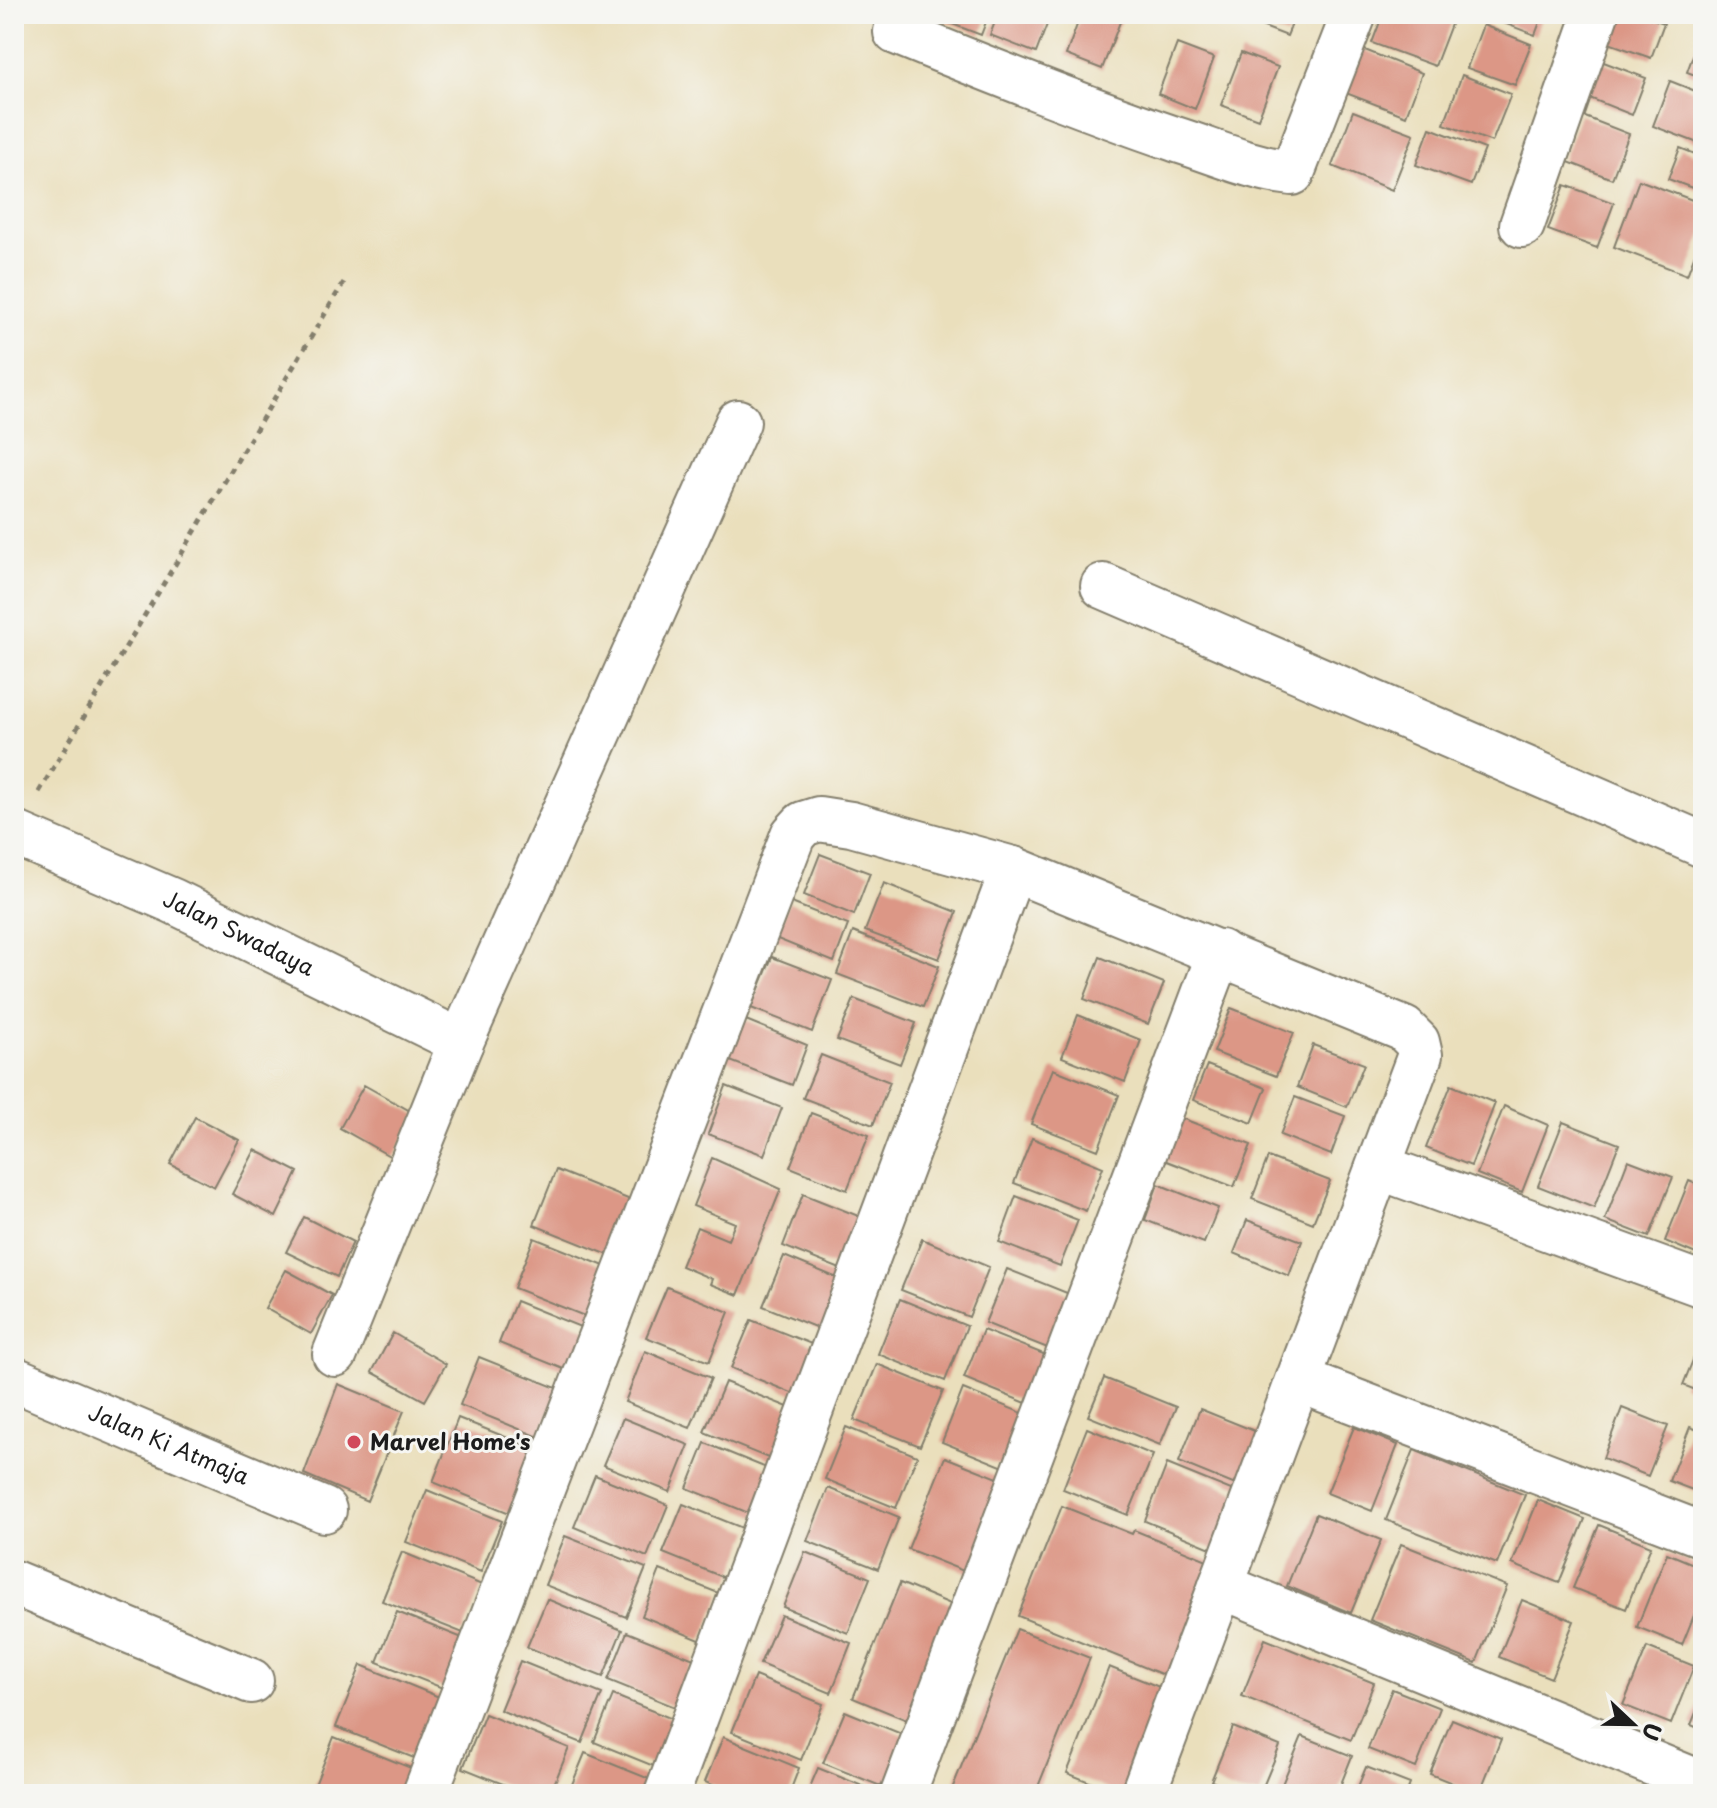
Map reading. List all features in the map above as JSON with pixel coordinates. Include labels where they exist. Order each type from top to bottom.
[{"type":"street","points":[[901,14],[896,32],[982,69],[1117,119],[1286,173],[1292,173],[1300,157],[1354,14]]},
{"type":"street","points":[[1522,225],[1596,14]]},
{"type":"street","points":[[335,1354],[461,1042],[738,422]]},
{"type":"street","points":[[1103,586],[1703,845]]},
{"type":"street","points":[[425,1794],[793,835],[803,824],[819,819],[851,824],[1013,869],[1404,1029],[1417,1042],[1420,1055],[1143,1794]]},
{"type":"street","name":"Jalan Swadaya","points":[[14,833],[173,901],[461,1042]]},
{"type":"street","points":[[667,1794],[1013,869]]},
{"type":"street","points":[[903,1794],[1220,952]]},
{"type":"street","points":[[1379,1167],[1703,1285]]},
{"type":"street","name":"Jalan Ki Atmaja","points":[[14,1379],[324,1510]]},
{"type":"street","points":[[1299,1380],[1703,1535]]},
{"type":"street","points":[[14,1583],[251,1681]]},
{"type":"street","points":[[1221,1586],[1703,1784]]},
{"type":"path","points":[[14,833],[344,282]]},
{"type":"building","points":[[926,14],[989,14],[981,35]]},
{"type":"building","points":[[998,14],[1051,14],[1036,53],[990,35]]},
{"type":"building","points":[[1081,14],[1123,14],[1102,69],[1066,55]]},
{"type":"building","points":[[1239,14],[1296,14],[1287,36],[1238,17]]},
{"type":"building","points":[[1383,14],[1455,14],[1435,66],[1372,43]]},
{"type":"building","points":[[1489,14],[1543,14],[1535,35],[1488,17]]},
{"type":"building","points":[[1614,14],[1639,14],[1664,23],[1651,58],[1603,41]]},
{"type":"building","points":[[1483,25],[1531,44],[1515,85],[1467,68]]},
{"type":"building","points":[[1703,28],[1703,78],[1687,72]]},
{"type":"building","points":[[1177,44],[1214,58],[1195,109],[1158,94]]},
{"type":"building","points":[[1355,46],[1422,73],[1406,116],[1338,90]]},
{"type":"building","points":[[1241,53],[1278,67],[1258,119],[1221,105]]},
{"type":"building","points":[[1601,61],[1646,78],[1632,115],[1587,97]]},
{"type":"building","points":[[1462,75],[1511,94],[1492,142],[1444,124]]},
{"type":"building","points":[[1670,81],[1703,94],[1703,145],[1653,126]]},
{"type":"building","points":[[1353,111],[1414,134],[1392,190],[1332,166]]},
{"type":"building","points":[[1580,115],[1629,134],[1612,179],[1563,160]]},
{"type":"building","points":[[1430,128],[1485,149],[1471,185],[1416,165]]},
{"type":"building","points":[[1680,148],[1703,157],[1703,192],[1668,179]]},
{"type":"building","points":[[1639,180],[1703,204],[1703,233],[1687,275],[1614,247]]},
{"type":"building","points":[[1565,185],[1614,203],[1597,248],[1548,230]]},
{"type":"building","points":[[820,854],[870,873],[854,915],[804,895]]},
{"type":"building","points":[[884,883],[957,912],[939,959],[865,931]]},
{"type":"building","points":[[789,902],[848,925],[834,962],[775,938]]},
{"type":"building","points":[[853,932],[939,966],[923,1007],[837,974]]},
{"type":"building","points":[[772,957],[832,980],[812,1032],[751,1008]]},
{"type":"building","points":[[1100,957],[1164,983],[1148,1024],[1084,999]]},
{"type":"building","points":[[854,999],[916,1023],[900,1064],[837,1040]]},
{"type":"building","points":[[1231,1008],[1294,1033],[1276,1076],[1214,1052]]},
{"type":"building","points":[[1078,1015],[1141,1040],[1125,1082],[1062,1057]]},
{"type":"building","points":[[741,1018],[807,1045],[792,1085],[725,1059]]},
{"type":"building","points":[[1313,1045],[1364,1064],[1347,1107],[1297,1087]]},
{"type":"building","points":[[821,1055],[890,1082],[873,1125],[803,1098]]},
{"type":"building","points":[[1207,1065],[1266,1088],[1252,1123],[1193,1100]]},
{"type":"building","points":[[1053,1069],[1119,1095],[1098,1150],[1031,1124]]},
{"type":"building","points":[[364,1085],[417,1115],[393,1158],[340,1128]]},
{"type":"building","points":[[1451,1085],[1495,1103],[1471,1166],[1426,1148]]},
{"type":"building","points":[[726,1086],[782,1108],[764,1155],[708,1134]]},
{"type":"building","points":[[1295,1097],[1345,1116],[1331,1155],[1280,1135]]},
{"type":"building","points":[[1504,1106],[1548,1125],[1522,1192],[1477,1174]]},
{"type":"building","points":[[811,1113],[869,1135],[847,1190],[790,1167]]},
{"type":"building","points":[[195,1117],[239,1140],[214,1187],[170,1164]]},
{"type":"building","points":[[1181,1118],[1251,1145],[1234,1187],[1164,1160]]},
{"type":"building","points":[[1563,1122],[1619,1144],[1594,1208],[1538,1186]]},
{"type":"building","points":[[1032,1138],[1103,1167],[1086,1211],[1014,1183]]},
{"type":"building","points":[[255,1150],[298,1172],[276,1217],[232,1194]]},
{"type":"building","points":[[1268,1157],[1330,1181],[1313,1223],[1252,1199]]},
{"type":"building","points":[[712,1158],[781,1189],[738,1295],[710,1284],[712,1279],[681,1266],[697,1227],[728,1240],[735,1223],[693,1206]]},
{"type":"building","points":[[1628,1160],[1673,1177],[1649,1237],[1605,1220]]},
{"type":"building","points":[[556,1170],[643,1205],[621,1260],[534,1225]]},
{"type":"building","points":[[1689,1181],[1703,1187],[1703,1257],[1665,1241]]},
{"type":"building","points":[[1158,1184],[1218,1208],[1204,1243],[1145,1220]]},
{"type":"building","points":[[803,1194],[876,1223],[855,1275],[783,1246]]},
{"type":"building","points":[[1016,1196],[1078,1220],[1060,1266],[999,1242]]},
{"type":"building","points":[[304,1217],[353,1242],[337,1277],[286,1252]]},
{"type":"building","points":[[1247,1220],[1302,1241],[1289,1276],[1234,1253]]},
{"type":"building","points":[[534,1238],[617,1271],[597,1321],[514,1288]]},
{"type":"building","points":[[922,1239],[989,1267],[969,1317],[901,1290]]},
{"type":"building","points":[[784,1256],[852,1284],[832,1334],[763,1306]]},
{"type":"building","points":[[1007,1269],[1072,1295],[1050,1349],[985,1323]]},
{"type":"building","points":[[286,1270],[332,1295],[311,1334],[265,1308]]},
{"type":"building","points":[[667,1287],[729,1312],[709,1362],[646,1337]]},
{"type":"building","points":[[900,1299],[967,1326],[945,1381],[878,1354]]},
{"type":"building","points":[[516,1301],[588,1330],[571,1372],[499,1343]]},
{"type":"building","points":[[751,1320],[819,1347],[799,1396],[731,1368]]},
{"type":"building","points":[[983,1330],[1056,1359],[1036,1407],[964,1378]]},
{"type":"building","points":[[393,1333],[446,1364],[425,1401],[372,1372]]},
{"type":"building","points":[[1703,1335],[1703,1393],[1683,1385]]},
{"type":"building","points":[[645,1351],[711,1378],[690,1428],[625,1402]]},
{"type":"building","points":[[479,1357],[559,1389],[539,1437],[460,1405]]},
{"type":"building","points":[[877,1364],[943,1391],[920,1446],[854,1420]]},
{"type":"building","points":[[1104,1378],[1176,1407],[1160,1445],[1088,1416]]},
{"type":"building","points":[[725,1382],[798,1411],[778,1462],[704,1432]]},
{"type":"building","name":"Marvel Home's","points":[[338,1384],[404,1411],[367,1501],[304,1474]]},
{"type":"building","points":[[963,1389],[1032,1417],[1011,1470],[942,1442]]},
{"type":"building","points":[[1622,1408],[1668,1426],[1648,1476],[1603,1458]]},
{"type":"building","points":[[1200,1409],[1267,1436],[1245,1489],[1179,1462]]},
{"type":"building","points":[[458,1418],[538,1450],[512,1514],[433,1482]]},
{"type":"building","points":[[623,1418],[689,1445],[670,1492],[603,1465]]},
{"type":"building","points":[[846,1427],[917,1456],[896,1508],[825,1479]]},
{"type":"building","points":[[1354,1427],[1398,1445],[1372,1511],[1327,1493]]},
{"type":"building","points":[[1690,1427],[1703,1432],[1703,1494],[1669,1481]]},
{"type":"building","points":[[1087,1428],[1153,1455],[1128,1515],[1063,1489]]},
{"type":"building","points":[[705,1443],[774,1471],[756,1516],[687,1488]]},
{"type":"building","points":[[1414,1450],[1525,1495],[1497,1564],[1386,1520]]},
{"type":"building","points":[[945,1457],[1013,1484],[976,1576],[908,1549]]},
{"type":"building","points":[[1167,1464],[1241,1494],[1218,1551],[1145,1521]]},
{"type":"building","points":[[595,1475],[668,1505],[647,1557],[574,1527]]},
{"type":"building","points":[[828,1488],[899,1517],[878,1569],[807,1541]]},
{"type":"building","points":[[427,1490],[502,1521],[481,1572],[406,1542]]},
{"type":"building","points":[[1538,1500],[1585,1519],[1559,1583],[1512,1564]]},
{"type":"building","points":[[683,1504],[750,1531],[730,1580],[663,1553]]},
{"type":"building","points":[[1062,1506],[1132,1534],[1134,1530],[1217,1564],[1171,1678],[1018,1616]]},
{"type":"building","points":[[1316,1514],[1381,1540],[1351,1613],[1287,1586]]},
{"type":"building","points":[[1599,1525],[1651,1546],[1626,1609],[1573,1588]]},
{"type":"building","points":[[565,1536],[646,1568],[626,1617],[545,1585]]},
{"type":"building","points":[[1401,1544],[1507,1586],[1476,1663],[1370,1620]]},
{"type":"building","points":[[402,1552],[482,1585],[463,1633],[382,1601]]},
{"type":"building","points":[[805,1552],[870,1578],[848,1633],[783,1607]]},
{"type":"building","points":[[1667,1553],[1703,1568],[1703,1593],[1682,1645],[1637,1627]]},
{"type":"building","points":[[660,1570],[721,1594],[702,1641],[642,1616]]},
{"type":"building","points":[[900,1583],[970,1612],[924,1727],[853,1698]]},
{"type":"building","points":[[547,1599],[622,1630],[603,1677],[527,1647]]},
{"type":"building","points":[[1522,1600],[1574,1621],[1551,1678],[1499,1657]]},
{"type":"building","points":[[397,1612],[465,1639],[445,1689],[377,1662]]},
{"type":"building","points":[[781,1615],[851,1643],[831,1693],[760,1664]]},
{"type":"building","points":[[1017,1629],[1090,1658],[1035,1794],[950,1794]]},
{"type":"building","points":[[627,1632],[694,1659],[675,1707],[608,1680]]},
{"type":"building","points":[[1265,1639],[1374,1683],[1351,1740],[1242,1696]]},
{"type":"building","points":[[1647,1647],[1694,1666],[1671,1724],[1623,1705]]},
{"type":"building","points":[[520,1661],[602,1694],[582,1743],[500,1710]]},
{"type":"building","points":[[361,1665],[449,1701],[424,1762],[336,1727]]},
{"type":"building","points":[[1109,1667],[1167,1690],[1125,1794],[1067,1773]]},
{"type":"building","points":[[755,1676],[823,1704],[801,1760],[732,1732]]},
{"type":"building","points":[[1392,1689],[1440,1708],[1416,1768],[1368,1749]]},
{"type":"building","points":[[613,1695],[680,1722],[661,1769],[594,1742]]},
{"type":"building","points":[[1703,1695],[1703,1730],[1691,1725]]},
{"type":"building","points":[[845,1711],[909,1737],[888,1789],[823,1763]]},
{"type":"building","points":[[485,1714],[569,1748],[550,1794],[528,1794],[463,1768]]},
{"type":"building","points":[[1452,1719],[1501,1739],[1479,1794],[1430,1774]]},
{"type":"building","points":[[1233,1727],[1280,1746],[1260,1794],[1242,1794],[1211,1781]]},
{"type":"building","points":[[1302,1736],[1352,1756],[1337,1794],[1278,1794]]},
{"type":"building","points":[[334,1737],[416,1770],[406,1794],[323,1794],[313,1790]]},
{"type":"building","points":[[723,1737],[799,1768],[789,1794],[735,1794],[705,1782]]},
{"type":"building","points":[[585,1753],[652,1780],[646,1794],[568,1794]]},
{"type":"building","points":[[1366,1767],[1410,1784],[1406,1794],[1355,1794]]},
{"type":"building","points":[[818,1768],[882,1794],[807,1794]]},
{"type":"place","name":"Marvel Home's","points":[[354,1442]]}]
